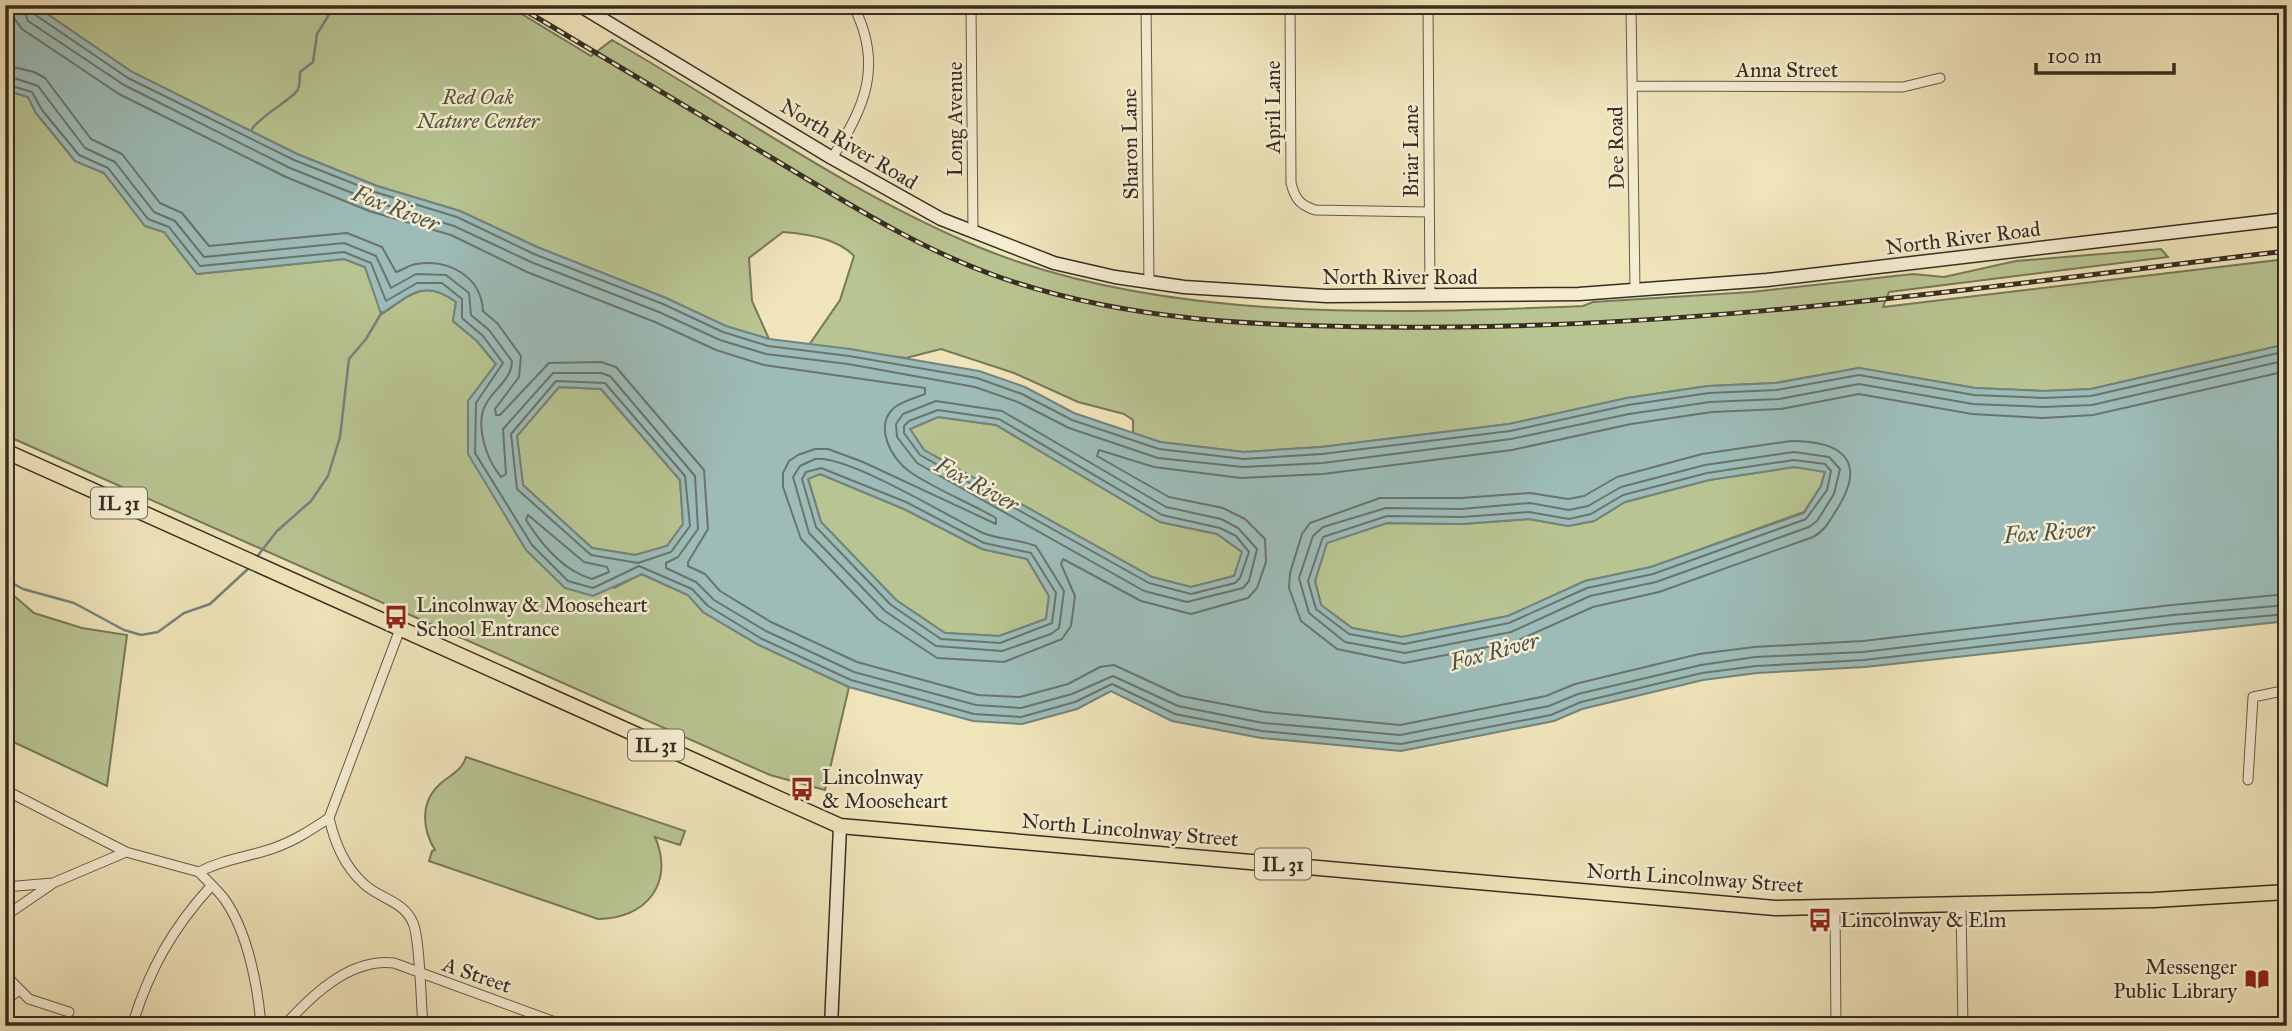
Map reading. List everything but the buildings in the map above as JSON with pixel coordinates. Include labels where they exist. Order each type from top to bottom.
[{"type":"main road","name":"North River Road","points":[[579,5],[910,203],[973,233],[1054,263],[1149,283],[1255,293],[1430,296],[1635,290],[1767,280],[2287,219]]},
{"type":"main road","name":"North Lincolnway Street","points":[[5,451],[841,826],[1712,904],[1835,908],[2154,901],[2287,892]]},
{"type":"main road","points":[[831,1026],[841,826]]},
{"type":"street","points":[[832,158],[859,116],[867,87],[863,31],[853,5]]},
{"type":"street","name":"Long Avenue","points":[[971,5],[973,233]]},
{"type":"street","name":"Sharon Lane","points":[[1146,5],[1149,283]]},
{"type":"street","name":"April Lane","points":[[1290,5],[1291,183],[1295,197],[1303,206],[1315,210],[1429,212]]},
{"type":"street","name":"Briar Lane","points":[[1427,5],[1430,296]]},
{"type":"street","name":"Dee Road","points":[[1631,5],[1635,290]]},
{"type":"street","name":"Anna Street","points":[[1633,86],[1903,87],[1940,78]]},
{"type":"street","points":[[400,629],[329,818],[335,841],[346,865],[365,885],[404,908],[415,925],[423,1026]]},
{"type":"street","points":[[2248,780],[2253,697],[2287,691]]},
{"type":"street","points":[[5,790],[126,852],[199,872],[225,901],[234,918],[257,979],[261,1026]]},
{"type":"street","points":[[199,872],[215,863],[272,849],[300,837],[329,818]]},
{"type":"street","points":[[5,916],[53,883],[126,852]]},
{"type":"street","points":[[5,887],[53,883]]},
{"type":"street","points":[[132,1026],[156,961],[182,918],[211,886]]},
{"type":"street","points":[[1961,905],[1963,1026]]},
{"type":"street","points":[[1835,908],[1836,1026]]},
{"type":"street","name":"A Street","points":[[284,1026],[302,1006],[334,979],[377,961],[394,963],[566,1026]]},
{"type":"street","points":[[5,975],[29,999],[69,1012]]},
{"type":"street","points":[[5,1001],[19,990]]},
{"type":"green space","name":"Red Oak Nature Center","points":[[34,5],[507,5],[591,56],[612,40],[885,203],[981,248],[1051,272],[1124,289],[1200,301],[1355,311],[1583,306],[1593,302],[1751,292],[1913,274],[1944,277],[2016,261],[2161,249],[2168,257],[1889,292],[1883,307],[2287,259],[2287,344],[2091,389],[2043,391],[1975,388],[1859,368],[1776,383],[1708,386],[1627,398],[1509,424],[1321,447],[1244,452],[1160,442],[1133,433],[1133,420],[1124,414],[1078,402],[1014,373],[941,349],[906,358],[809,345],[840,300],[854,256],[830,241],[783,232],[749,258],[752,301],[769,339],[725,326],[666,298],[537,247],[460,211],[377,186],[297,154],[132,72]]},
{"type":"green space","points":[[5,90],[28,97],[36,113],[75,161],[104,173],[145,226],[164,232],[197,274],[344,259],[365,267],[382,314],[410,296],[426,290],[445,295],[456,302],[453,321],[477,341],[496,364],[468,401],[468,454],[614,588],[641,574],[688,595],[703,612],[759,645],[849,687],[825,790],[770,775],[5,435]]},
{"type":"green space","points":[[559,387],[601,389],[680,480],[683,524],[667,546],[635,555],[592,548],[523,485],[517,436]]},
{"type":"green space","points":[[938,417],[996,425],[1160,522],[1217,534],[1242,552],[1234,576],[1191,587],[1152,577],[924,450],[910,429]]},
{"type":"green space","points":[[1794,467],[1825,471],[1821,486],[1804,512],[1651,567],[1585,581],[1508,616],[1402,637],[1352,628],[1321,605],[1315,581],[1327,542],[1387,523],[1462,524],[1529,519],[1568,526],[1594,521],[1625,502],[1709,480]]},
{"type":"green space","points":[[820,474],[904,509],[982,549],[1027,559],[1049,596],[1046,619],[999,636],[945,633],[896,600],[821,522],[808,478]]},
{"type":"green space","points":[[5,588],[34,613],[82,628],[127,635],[107,786],[5,738]]},
{"type":"green space","points":[[466,757],[685,831],[680,845],[655,837],[661,869],[652,895],[630,913],[598,919],[429,861],[432,851],[435,850],[427,833],[426,807],[434,791],[458,769]]},
{"type":"water","name":"Fox River","points":[[5,5],[34,5],[132,72],[297,154],[377,186],[460,211],[537,247],[666,298],[726,326],[769,339],[850,349],[979,371],[1025,387],[1074,413],[1160,442],[1244,452],[1321,447],[1509,424],[1627,398],[1708,386],[1776,383],[1859,368],[1975,388],[2043,391],[2091,389],[2287,344],[2287,621],[1865,667],[1757,673],[1703,680],[1582,709],[1554,721],[1401,751],[1261,738],[1172,721],[1111,691],[1077,709],[1022,724],[973,721],[849,687],[759,645],[703,612],[688,595],[642,574],[593,596],[565,588],[526,550],[468,454],[468,401],[496,364],[477,341],[453,321],[456,302],[435,291],[426,290],[409,296],[381,314],[365,267],[344,259],[197,274],[164,232],[145,226],[104,173],[75,161],[36,113],[28,97],[5,90]],"holes":[[[559,387],[601,389],[680,480],[683,524],[667,546],[635,555],[592,548],[523,485],[517,436]],[[938,417],[996,425],[1160,522],[1217,534],[1242,552],[1234,576],[1191,587],[1152,577],[924,450],[910,429]],[[1794,467],[1825,472],[1821,486],[1804,513],[1651,567],[1585,581],[1508,616],[1402,637],[1352,628],[1321,605],[1315,581],[1327,543],[1387,523],[1462,524],[1529,519],[1568,526],[1594,521],[1625,502],[1709,480]],[[820,474],[904,509],[982,549],[1027,559],[1049,596],[1046,619],[999,636],[945,633],[896,600],[821,522],[808,479]]]},
{"type":"waterway","points":[[252,129],[296,92],[300,72],[313,62],[317,34],[335,5]]},
{"type":"waterway","points":[[256,558],[277,531],[311,501],[328,476],[340,437],[349,359],[366,339],[382,312]]},
{"type":"waterway","points":[[5,579],[23,589],[74,603],[124,630],[141,635],[158,632],[184,613],[210,604],[250,567]]},
{"type":"railway","points":[[516,5],[856,208],[942,254],[1002,278],[1049,292],[1145,312],[1290,325],[1501,326],[1614,322],[1839,304],[2287,251]]},
{"type":"place","name":"Lincolnway & Mooseheart School Entrance","points":[[396,617]]},
{"type":"place","name":"Lincolnway & Mooseheart","points":[[802,789]]},
{"type":"place","name":"Lincolnway & Elm","points":[[1820,920]]},
{"type":"place","name":"Messenger Public Library","points":[[2257,979]]}]
